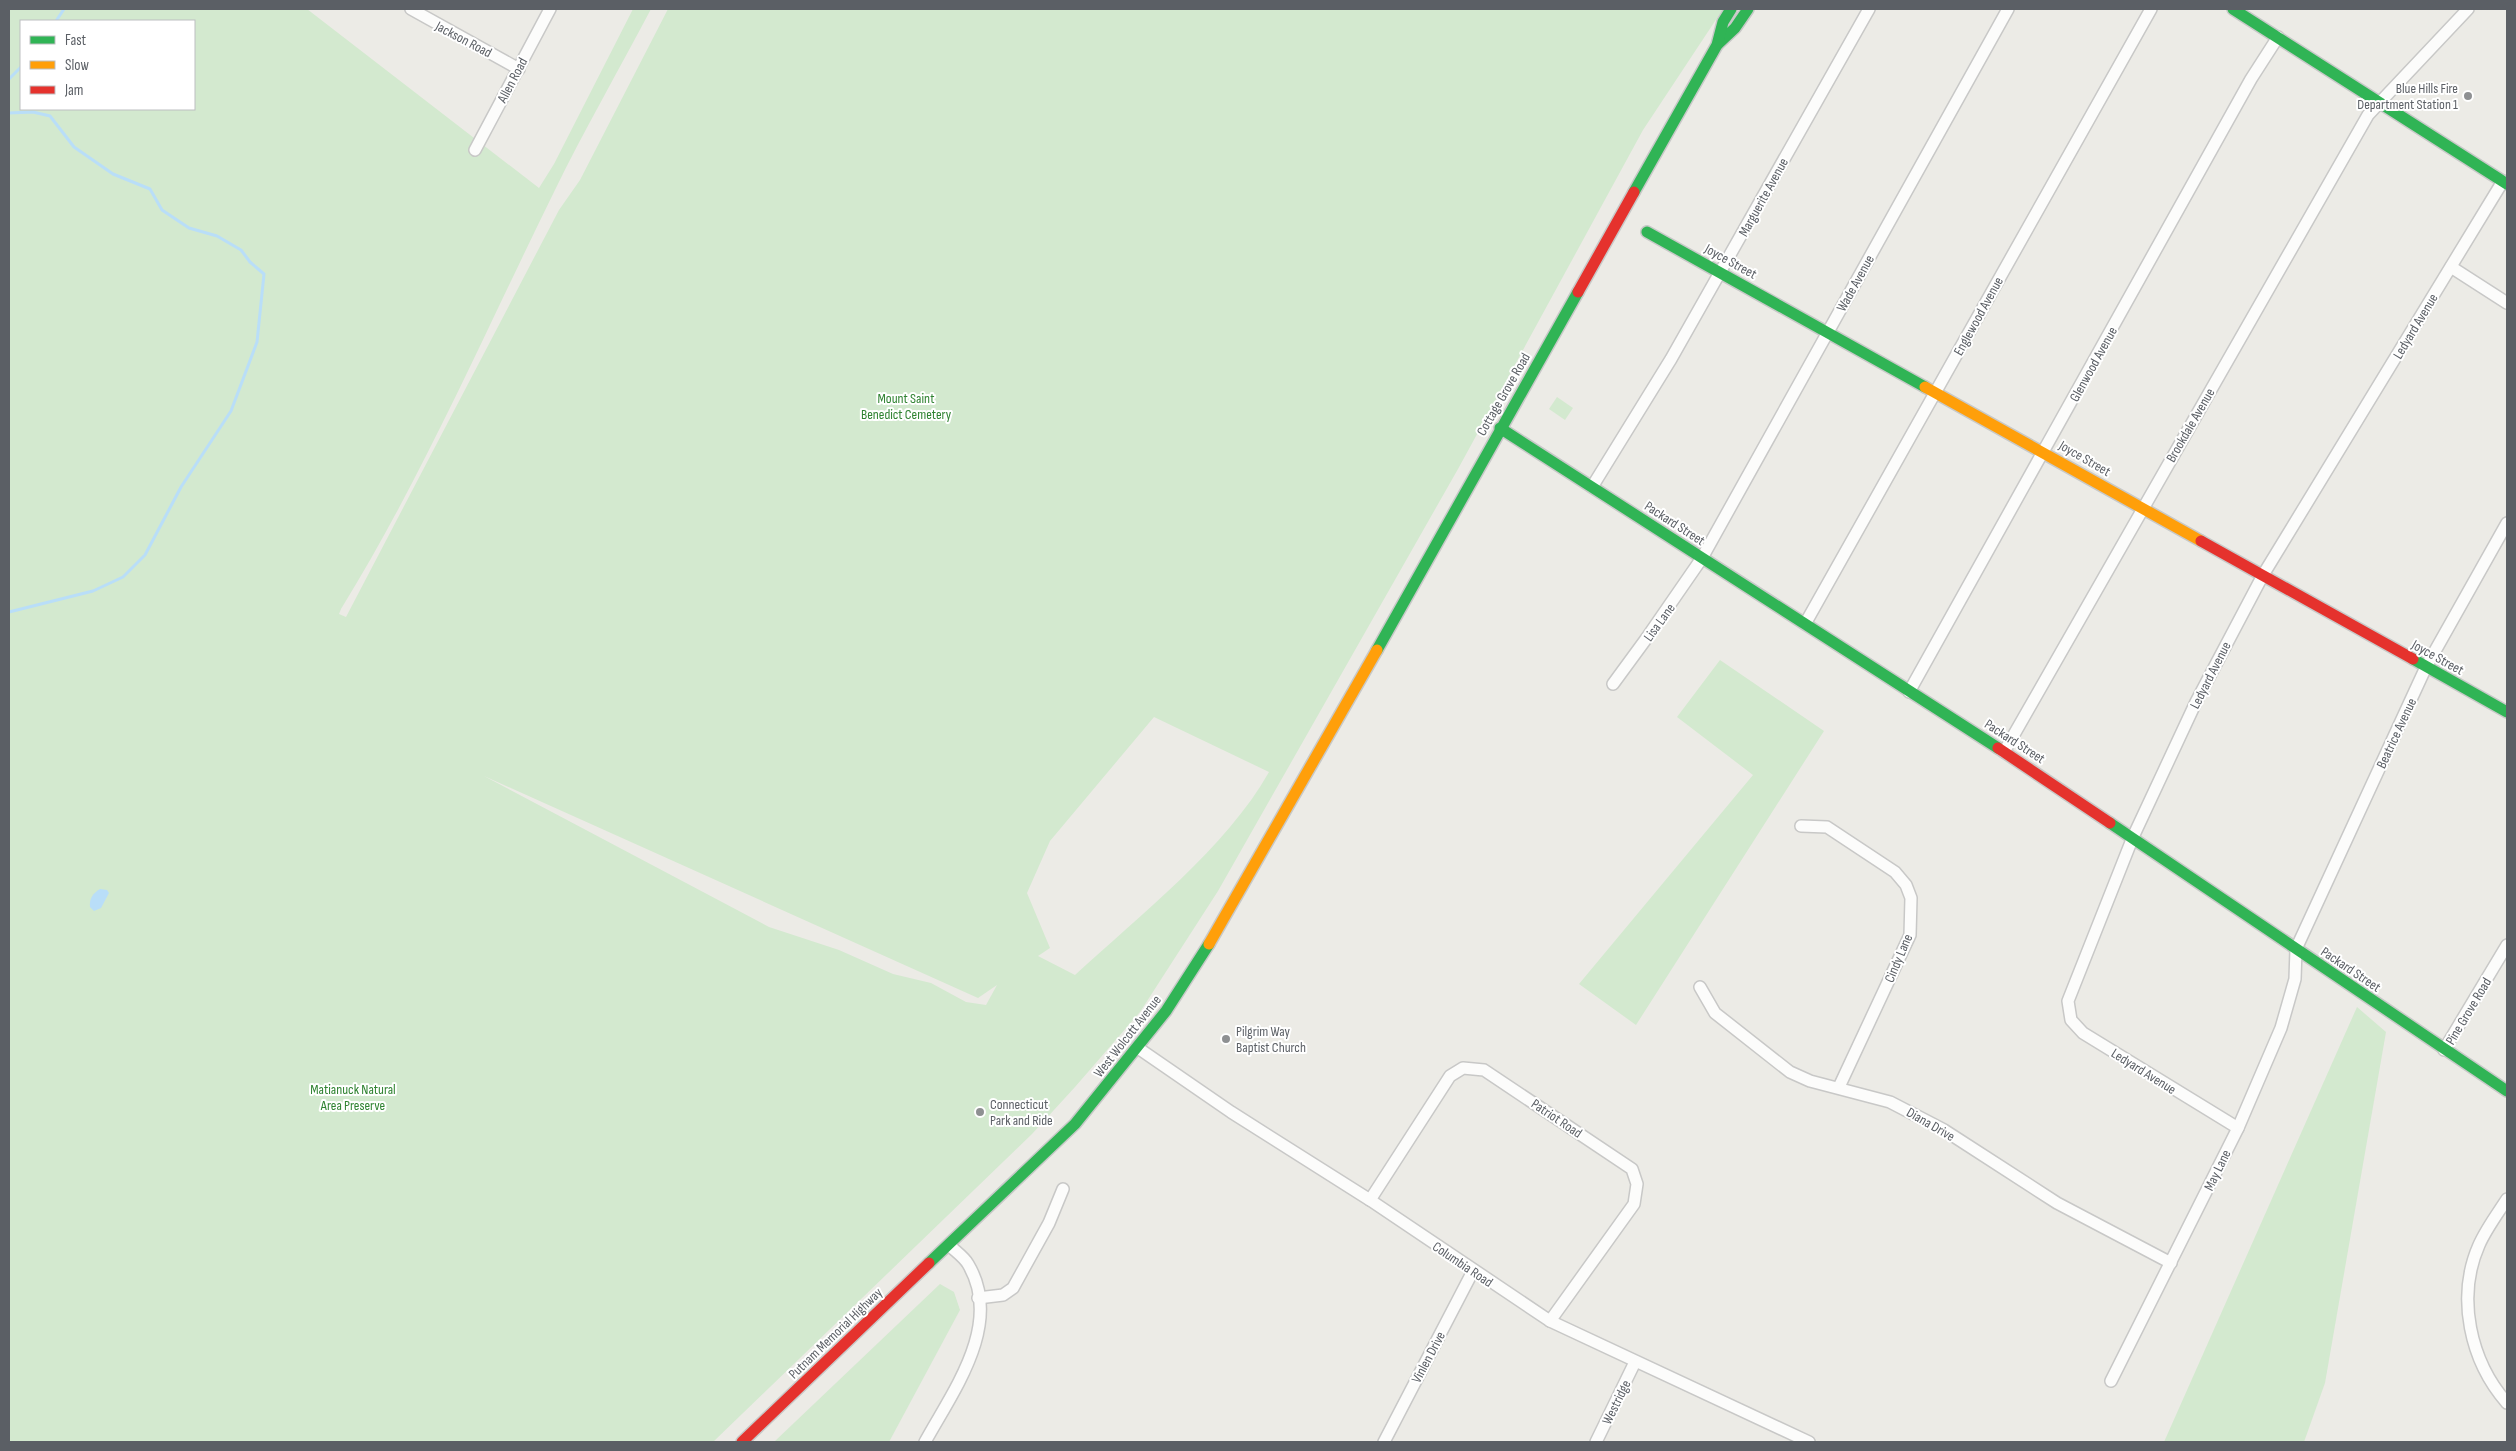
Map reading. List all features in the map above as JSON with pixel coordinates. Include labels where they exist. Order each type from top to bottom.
[{"type":"street","name":"Jackson Road","points":[[411,9],[518,68]]},
{"type":"street","name":"Allen Road","points":[[475,150],[550,9]]},
{"type":"street","name":"Cottage Grove Road","points":[[1315,758],[1717,45],[1723,22],[1731,9]]},
{"type":"street","name":"Cottage Grove Road","points":[[1717,45],[1735,28],[1748,9]]},
{"type":"street","name":"Marguerite Avenue","points":[[1592,487],[1648,398],[1869,9]]},
{"type":"street","name":"Wade Avenue","points":[[1702,558],[2008,9]]},
{"type":"street","name":"Englewood Avenue","points":[[1805,624],[2151,9]]},
{"type":"street","points":[[2234,9],[2505,183]]},
{"type":"street","name":"Brookdale Avenue","points":[[2004,752],[2368,115],[2379,101],[2468,9]]},
{"type":"street","name":"Glenwood Avenue","points":[[1909,692],[2251,79],[2278,37]]},
{"type":"street","name":"Ledyard Avenue","points":[[2238,1128],[2083,1033],[2070,1020],[2068,1001],[2133,837],[2196,702],[2263,574],[2451,267],[2505,183]]},
{"type":"street","name":"Joyce Street","points":[[1647,232],[2263,574],[2507,712]]},
{"type":"street","points":[[2451,267],[2507,303]]},
{"type":"street","name":"Packard Street","points":[[1500,428],[2133,837],[2507,1092]]},
{"type":"street","name":"Beatrice Avenue","points":[[2296,949],[2426,667],[2507,523]]},
{"type":"street","name":"Lisa Lane","points":[[1613,684],[1702,558]]},
{"type":"street","name":"West Wolcott Avenue","points":[[949,1245],[1075,1124],[1138,1048],[1198,963],[1315,758]]},
{"type":"street","name":"Cindy Lane","points":[[1801,826],[1827,827],[1895,872],[1906,885],[1911,898],[1910,935],[1839,1087]]},
{"type":"street","name":"Pine Grove Road","points":[[2444,1050],[2507,946]]},
{"type":"street","name":"May Lane","points":[[2111,1381],[2238,1128],[2281,1028],[2295,979],[2296,949]]},
{"type":"street","name":"Diana Drive","points":[[1700,987],[1715,1013],[1790,1072],[1810,1081],[1839,1087],[1890,1102],[1944,1130],[2057,1203],[2171,1263]]},
{"type":"street","name":"Columbia Road","points":[[1138,1048],[1230,1112],[1370,1200],[1550,1321],[1809,1442]]},
{"type":"street","name":"Patriot Road","points":[[1370,1200],[1450,1076],[1463,1068],[1484,1070],[1632,1168],[1637,1184],[1634,1204],[1550,1321]]},
{"type":"street","points":[[978,1298],[1003,1295],[1013,1288],[1049,1223],[1063,1189]]},
{"type":"street","points":[[2507,1199],[2479,1245],[2470,1280],[2468,1312],[2475,1351],[2490,1380],[2507,1403]]},
{"type":"street","points":[[925,1442],[973,1351],[978,1332],[978,1298],[968,1263],[949,1245]]},
{"type":"street","name":"Putnam Memorial Highway","points":[[742,1442],[949,1245]]},
{"type":"street","name":"Vinlen Drive","points":[[1384,1442],[1473,1271]]},
{"type":"street","name":"Westridge","points":[[1596,1442],[1635,1362]]},
{"type":"green space","points":[[9,9],[307,9],[539,188],[554,164],[633,9],[651,9],[565,169],[426,456],[371,559],[341,609],[339,614],[346,617],[559,210],[580,180],[668,9],[1723,9],[1643,130],[1458,469],[1218,891],[1140,1012],[1032,1134],[713,1442],[9,1442]],"holes":[[[1154,717],[1269,772],[1251,800],[1206,854],[1153,905],[1075,975],[1038,956],[1050,948],[1027,893],[1050,841]],[[484,776],[978,998],[997,985],[986,1005],[966,1002],[931,983],[893,974],[839,950],[769,927]]]},
{"type":"green space","points":[[1557,397],[1573,408],[1565,420],[1549,409]]},
{"type":"green space","points":[[1720,660],[1824,731],[1636,1025],[1579,984],[1753,775],[1677,717]]},
{"type":"green space","points":[[2357,1007],[2386,1032],[2325,1383],[2304,1442],[2164,1442]]},
{"type":"green space","points":[[940,1284],[954,1292],[960,1310],[889,1442],[774,1442]]},
{"type":"water","points":[[100,889],[107,890],[109,893],[101,908],[94,911],[90,907],[90,901],[93,894]]},
{"type":"waterway","points":[[57,20],[64,9]]},
{"type":"waterway","points":[[9,79],[20,68]]},
{"type":"waterway","points":[[9,113],[33,112],[50,116],[74,147],[113,174],[150,189],[162,210],[189,228],[217,236],[241,250],[250,262],[264,274],[257,342],[231,411],[181,487],[145,555],[123,577],[93,591],[9,612]]},
{"type":"traffic: fast","points":[[1634,192],[1717,45],[1723,22],[1731,9]]},
{"type":"traffic: fast","points":[[1718,44],[1735,28],[1748,9]]},
{"type":"traffic: fast","points":[[2233,9],[2507,184]]},
{"type":"traffic: fast","points":[[1647,232],[1925,387]]},
{"type":"traffic: fast","points":[[1377,650],[1578,292]]},
{"type":"traffic: fast","points":[[1500,428],[1998,748]]},
{"type":"traffic: fast","points":[[2413,659],[2507,712]]},
{"type":"traffic: fast","points":[[2110,823],[2507,1091]]},
{"type":"traffic: fast","points":[[929,1263],[1075,1124],[1166,1011],[1209,944]]},
{"type":"traffic: slow","points":[[1925,387],[2201,541]]},
{"type":"traffic: slow","points":[[1209,944],[1377,650]]},
{"type":"traffic: jam","points":[[1578,292],[1634,192]]},
{"type":"traffic: jam","points":[[2201,541],[2413,659]]},
{"type":"traffic: jam","points":[[1998,748],[2110,823]]},
{"type":"traffic: jam","points":[[742,1442],[929,1263]]},
{"type":"place","name":"Blue Hills Fire Department Station 1","points":[[2468,96]]},
{"type":"place","name":"Pilgrim Way Baptist Church","points":[[1226,1039]]},
{"type":"place","name":"Connecticut Park and Ride","points":[[980,1112]]},
{"type":"park label","name":"Mount Saint Benedict Cemetery","points":[[906,406]]},
{"type":"park label","name":"Matianuck Natural Area Preserve","points":[[353,1098]]}]
